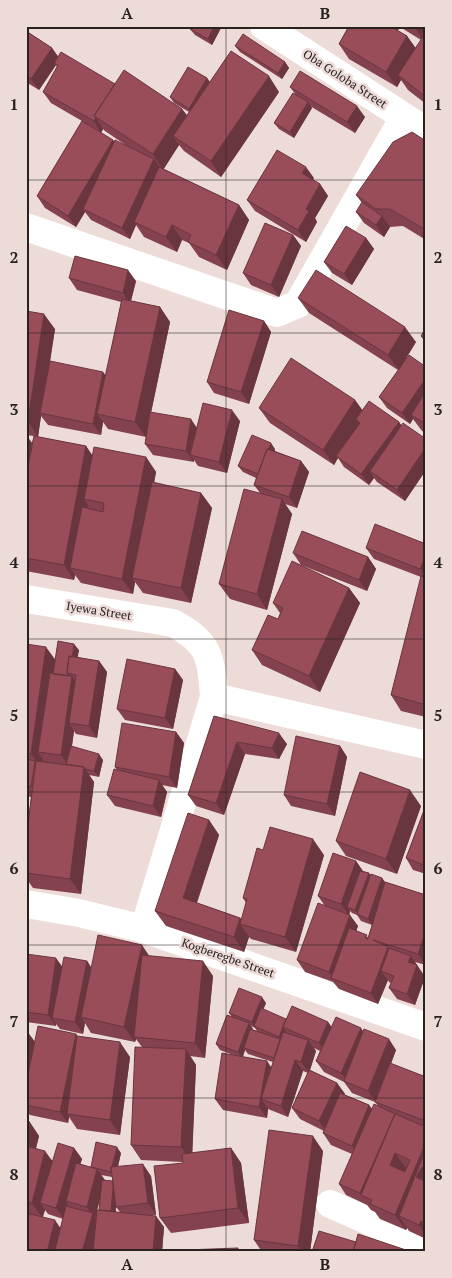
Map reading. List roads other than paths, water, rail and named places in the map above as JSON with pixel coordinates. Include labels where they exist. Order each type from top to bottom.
[{"type":"street","name":"Oba Goloba Street","points":[[264,26],[415,124]]},
{"type":"street","points":[[26,227],[277,313],[298,304],[415,124]]},
{"type":"street","name":"Iyewa Street","points":[[26,599],[173,622],[190,632],[204,647],[212,668],[214,697]]},
{"type":"street","points":[[144,929],[214,697],[426,745]]},
{"type":"street","name":"Kogberegbe Street","points":[[26,904],[79,913],[144,929],[426,1027]]},
{"type":"street","points":[[330,1204],[426,1246]]}]
